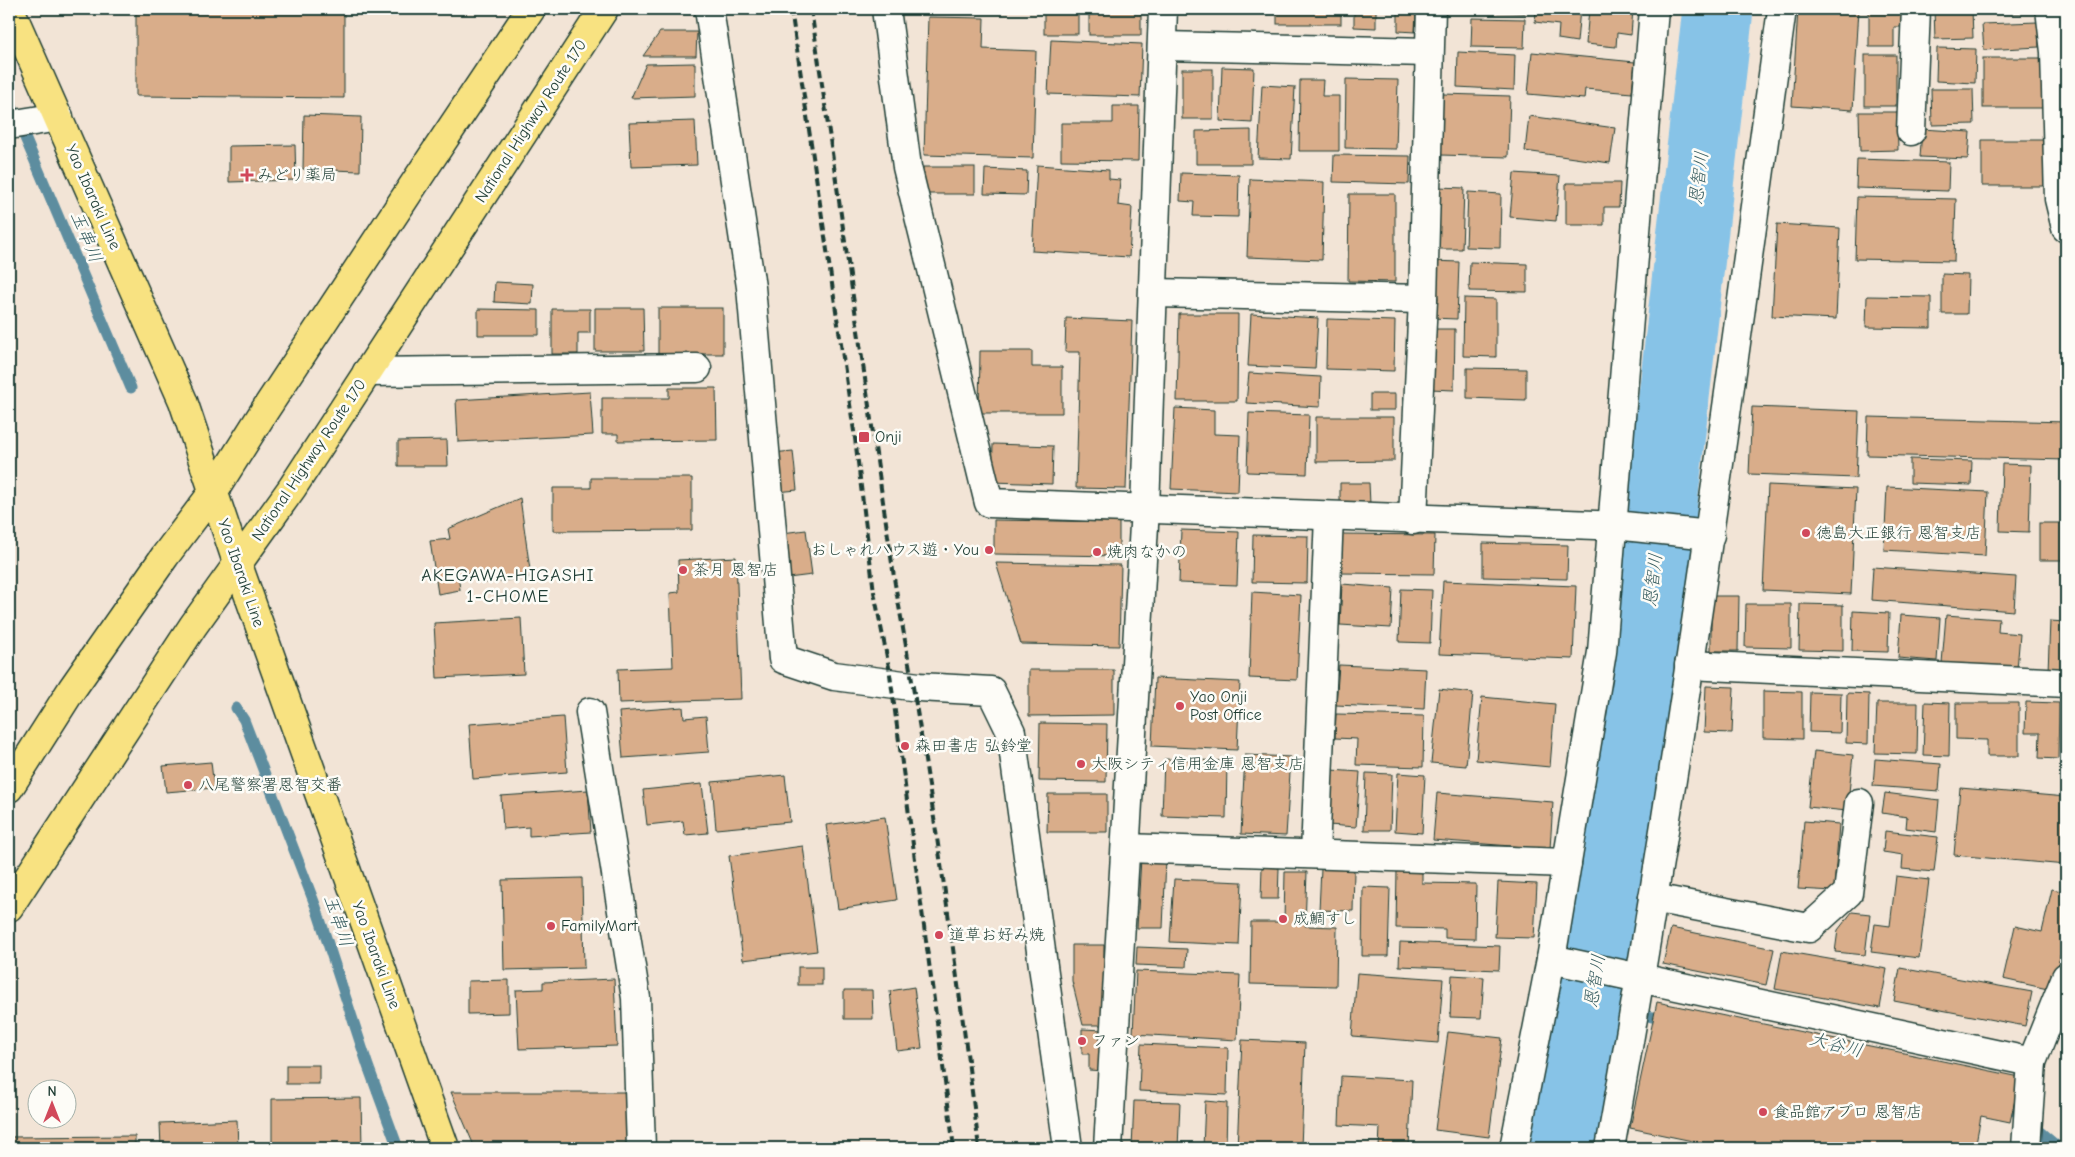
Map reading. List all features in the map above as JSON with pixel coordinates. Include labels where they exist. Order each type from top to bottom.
[{"type":"main road","points":[[9,788],[72,689],[165,556],[214,491],[418,177],[531,9]]},
{"type":"main road","name":"National Highway Route 170","points":[[9,907],[188,634],[292,488],[604,9]]},
{"type":"main road","name":"Yao Ibaraki Line","points":[[10,10],[59,117],[183,402],[238,565],[445,1148]]},
{"type":"street","points":[[709,9],[751,287],[783,659],[834,676],[919,687],[991,691],[1011,732],[1068,1148]]},
{"type":"street","points":[[886,9],[907,167],[989,503],[1618,526],[1710,535]]},
{"type":"street","points":[[1108,1148],[1146,508],[1163,9]]},
{"type":"street","points":[[1413,520],[1423,299],[1430,9]]},
{"type":"street","points":[[1514,1148],[1556,959],[1567,863],[1602,652],[1618,526],[1654,9]]},
{"type":"street","points":[[1610,1148],[1641,978],[1710,535],[1782,9]]},
{"type":"street","points":[[1911,130],[1916,9]]},
{"type":"street","points":[[2050,9],[2055,52],[2059,199],[2066,228]]},
{"type":"street","points":[[1162,46],[1429,52]]},
{"type":"street","points":[[9,125],[59,117]]},
{"type":"street","points":[[1154,293],[1423,299]]},
{"type":"street","points":[[367,372],[697,368]]},
{"type":"street","points":[[1315,854],[1329,516]]},
{"type":"street","points":[[1689,664],[2066,683]]},
{"type":"street","points":[[590,712],[636,998],[641,1148]]},
{"type":"street","points":[[1653,898],[1809,928],[1848,894],[1859,803]]},
{"type":"street","points":[[1126,848],[1567,863]]},
{"type":"street","points":[[1556,959],[2032,1062]]},
{"type":"street","points":[[2026,1148],[2032,1062],[2066,977]]},
{"type":"building","points":[[136,9],[344,11],[344,98],[136,96]]},
{"type":"building","points":[[1044,9],[1078,9],[1078,34],[1044,34]]},
{"type":"building","points":[[1277,9],[1341,9],[1341,24],[1277,24]]},
{"type":"building","points":[[1354,9],[1376,9],[1376,28],[1354,27]]},
{"type":"building","points":[[1398,9],[1416,9],[1415,32],[1398,31]]},
{"type":"building","points":[[1466,9],[1525,9],[1525,13],[1466,11]]},
{"type":"building","points":[[1536,9],[1580,9],[1577,42],[1558,39],[1559,25],[1535,22]]},
{"type":"building","points":[[1589,9],[1633,9],[1631,35],[1617,33],[1616,47],[1586,44]]},
{"type":"building","points":[[1798,9],[1859,9],[1853,110],[1792,106]]},
{"type":"building","points":[[1869,9],[1902,9],[1902,27],[1894,27],[1894,47],[1869,47]]},
{"type":"building","points":[[1934,9],[1972,9],[1973,38],[1935,39]]},
{"type":"building","points":[[1984,9],[2035,9],[2035,13],[1984,13]]},
{"type":"building","points":[[1089,10],[1141,10],[1141,35],[1089,35]]},
{"type":"building","points":[[928,17],[984,18],[983,49],[1036,51],[1033,158],[924,155]]},
{"type":"building","points":[[1472,18],[1525,19],[1524,48],[1471,47]]},
{"type":"building","points":[[2038,22],[2039,47],[1984,50],[1982,24]]},
{"type":"building","points":[[660,32],[697,32],[696,56],[643,56]]},
{"type":"building","points":[[1051,40],[1142,44],[1140,97],[1048,94]]},
{"type":"building","points":[[1937,48],[1976,49],[1975,83],[1936,81]]},
{"type":"building","points":[[1458,52],[1515,55],[1514,90],[1457,87]]},
{"type":"building","points":[[1532,52],[1635,62],[1632,93],[1585,89],[1584,99],[1528,94]]},
{"type":"building","points":[[1865,55],[1896,55],[1896,106],[1865,106]]},
{"type":"building","points":[[1983,58],[2043,58],[2043,108],[1983,108]]},
{"type":"building","points":[[695,63],[695,96],[631,98],[646,64]]},
{"type":"building","points":[[1222,67],[1254,68],[1252,123],[1220,121]]},
{"type":"building","points":[[1182,69],[1213,69],[1213,119],[1182,119]]},
{"type":"building","points":[[1346,79],[1398,80],[1396,149],[1345,148]]},
{"type":"building","points":[[1300,80],[1323,80],[1322,96],[1339,96],[1339,151],[1299,151]]},
{"type":"building","points":[[1262,85],[1295,87],[1291,159],[1258,158]]},
{"type":"building","points":[[1931,89],[1973,89],[1974,124],[1932,125]]},
{"type":"building","points":[[1443,94],[1510,96],[1508,157],[1441,155]]},
{"type":"building","points":[[1113,106],[1139,106],[1138,161],[1061,160],[1061,123],[1113,123]]},
{"type":"building","points":[[1859,112],[1897,112],[1898,150],[1860,151]]},
{"type":"building","points":[[304,115],[361,117],[360,171],[303,169]]},
{"type":"building","points":[[1529,116],[1615,128],[1610,163],[1525,151]]},
{"type":"building","points":[[695,121],[697,165],[631,167],[629,123]]},
{"type":"building","points":[[1922,129],[1970,132],[1968,159],[1920,157]]},
{"type":"building","points":[[1251,130],[1251,164],[1196,164],[1196,131]]},
{"type":"building","points":[[1982,140],[2046,140],[2045,186],[1982,186]]},
{"type":"building","points":[[295,145],[296,180],[229,182],[229,146]]},
{"type":"building","points":[[1334,155],[1410,156],[1409,184],[1333,182]]},
{"type":"building","points":[[1857,159],[1949,162],[1948,191],[1856,188]]},
{"type":"building","points":[[1037,165],[1109,170],[1109,179],[1120,180],[1118,205],[1132,207],[1129,257],[1032,251]]},
{"type":"building","points":[[923,167],[975,167],[975,194],[923,194]]},
{"type":"building","points":[[985,169],[1027,171],[1026,195],[984,194]]},
{"type":"building","points":[[1181,173],[1239,175],[1238,217],[1193,216],[1194,202],[1180,201]]},
{"type":"building","points":[[1514,173],[1560,176],[1556,221],[1510,217]]},
{"type":"building","points":[[1250,179],[1324,182],[1322,260],[1247,257]]},
{"type":"building","points":[[1566,183],[1620,183],[1619,207],[1604,207],[1604,225],[1566,225]]},
{"type":"building","points":[[1438,187],[1464,188],[1462,249],[1436,249]]},
{"type":"building","points":[[1468,192],[1501,194],[1500,248],[1466,247]]},
{"type":"building","points":[[1349,194],[1395,194],[1395,282],[1348,281]]},
{"type":"building","points":[[1857,197],[1956,199],[1954,261],[1855,259]]},
{"type":"building","points":[[1777,224],[1840,228],[1836,319],[1772,316]]},
{"type":"building","points":[[1432,261],[1459,262],[1457,319],[1431,318]]},
{"type":"building","points":[[1470,262],[1527,264],[1527,292],[1469,291]]},
{"type":"building","points":[[1942,274],[1968,275],[1967,314],[1942,314]]},
{"type":"building","points":[[495,282],[533,284],[532,304],[494,302]]},
{"type":"building","points":[[1867,296],[1931,297],[1931,328],[1866,327]]},
{"type":"building","points":[[1464,298],[1496,299],[1496,357],[1463,356]]},
{"type":"building","points":[[595,308],[643,308],[644,351],[595,351]]},
{"type":"building","points":[[658,308],[723,308],[723,354],[658,354]]},
{"type":"building","points":[[478,309],[539,310],[539,335],[478,335]]},
{"type":"building","points":[[552,309],[590,309],[590,333],[578,333],[578,354],[552,354]]},
{"type":"building","points":[[1179,314],[1238,314],[1237,401],[1177,401]]},
{"type":"building","points":[[1251,314],[1318,318],[1315,369],[1248,366]]},
{"type":"building","points":[[1066,318],[1132,321],[1126,489],[1076,488],[1080,352],[1065,352]]},
{"type":"building","points":[[1327,319],[1395,321],[1394,371],[1326,369]]},
{"type":"building","points":[[1431,329],[1455,329],[1454,390],[1430,389]]},
{"type":"building","points":[[980,351],[1032,351],[1032,367],[1062,367],[1062,413],[979,413]]},
{"type":"building","points":[[1467,368],[1526,369],[1526,400],[1467,398]]},
{"type":"building","points":[[1249,373],[1321,377],[1320,407],[1246,403]]},
{"type":"building","points":[[669,388],[716,388],[717,440],[618,441],[618,434],[602,434],[602,398],[669,398]]},
{"type":"building","points":[[590,392],[593,435],[458,442],[456,400]]},
{"type":"building","points":[[1370,394],[1395,394],[1395,410],[1370,410]]},
{"type":"building","points":[[1752,407],[1859,411],[1856,478],[1749,474]]},
{"type":"building","points":[[1175,408],[1214,410],[1214,434],[1240,435],[1238,492],[1171,489]]},
{"type":"building","points":[[1249,413],[1309,415],[1307,474],[1247,472]]},
{"type":"building","points":[[1316,417],[1394,417],[1394,461],[1316,462]]},
{"type":"building","points":[[1868,417],[2066,422],[2066,460],[1867,455]]},
{"type":"building","points":[[447,440],[448,466],[398,466],[398,441]]},
{"type":"building","points":[[993,444],[1053,446],[1052,484],[992,482]]},
{"type":"building","points":[[793,451],[797,490],[777,492],[772,453]]},
{"type":"building","points":[[1910,459],[1972,461],[1971,485],[1910,483]]},
{"type":"building","points":[[2002,464],[2031,465],[2029,532],[2000,531]]},
{"type":"building","points":[[591,478],[692,478],[692,530],[553,531],[553,488],[591,488]]},
{"type":"building","points":[[1340,483],[1369,483],[1370,504],[1340,504]]},
{"type":"building","points":[[1768,485],[1856,489],[1851,594],[1763,590]]},
{"type":"building","points":[[1887,487],[1988,492],[1985,556],[1884,550]]},
{"type":"building","points":[[520,498],[531,577],[484,583],[482,571],[458,574],[460,590],[438,594],[430,541],[450,539],[448,529]]},
{"type":"building","points":[[994,520],[1119,522],[1119,556],[994,554]]},
{"type":"building","points":[[2039,523],[2066,523],[2066,560],[2039,560]]},
{"type":"building","points":[[806,530],[812,575],[788,578],[782,533]]},
{"type":"building","points":[[1181,530],[1239,532],[1237,585],[1179,583]]},
{"type":"building","points":[[1341,534],[1435,535],[1434,574],[1340,573]]},
{"type":"building","points":[[1253,535],[1308,536],[1307,583],[1252,582]]},
{"type":"building","points":[[1483,543],[1568,545],[1567,579],[1483,577]]},
{"type":"building","points":[[736,557],[741,699],[619,703],[618,669],[673,667],[670,593],[679,592],[678,560]]},
{"type":"building","points":[[996,563],[1121,565],[1119,646],[1021,644]]},
{"type":"building","points":[[1873,567],[2016,577],[2014,611],[1871,600]]},
{"type":"building","points":[[1443,581],[1576,586],[1573,659],[1439,654]]},
{"type":"building","points":[[1342,584],[1393,588],[1391,628],[1340,625]]},
{"type":"building","points":[[1401,589],[1432,590],[1430,643],[1399,642]]},
{"type":"building","points":[[1252,592],[1301,595],[1297,680],[1249,678]]},
{"type":"building","points":[[1711,596],[1739,596],[1738,651],[1711,651]]},
{"type":"building","points":[[1746,604],[1791,604],[1791,648],[1745,647]]},
{"type":"building","points":[[1800,604],[1843,605],[1843,651],[1799,650]]},
{"type":"building","points":[[1853,611],[1889,613],[1888,652],[1852,651]]},
{"type":"building","points":[[1901,615],[1940,618],[1937,661],[1898,658]]},
{"type":"building","points":[[1946,615],[1999,619],[1998,632],[2020,634],[2017,669],[1942,663]]},
{"type":"building","points":[[521,618],[524,674],[437,678],[434,623]]},
{"type":"building","points":[[2050,621],[2066,622],[2066,672],[2048,671]]},
{"type":"building","points":[[1339,665],[1426,669],[1424,709],[1336,705]]},
{"type":"building","points":[[1029,670],[1114,670],[1114,715],[1029,716]]},
{"type":"building","points":[[1155,678],[1240,682],[1237,750],[1152,746]]},
{"type":"building","points":[[1706,686],[1734,687],[1732,733],[1704,732]]},
{"type":"building","points":[[1439,689],[1473,693],[1466,766],[1431,763]]},
{"type":"building","points":[[1763,691],[1802,692],[1802,739],[1763,738]]},
{"type":"building","points":[[1810,692],[1841,693],[1840,733],[1809,732]]},
{"type":"building","points":[[1847,693],[1869,694],[1868,744],[1846,743]]},
{"type":"building","points":[[1482,697],[1555,704],[1550,767],[1476,760]]},
{"type":"building","points":[[1925,702],[1950,703],[1949,756],[1923,755]]},
{"type":"building","points":[[2026,702],[2059,703],[2058,759],[2039,758],[2040,733],[2025,733]]},
{"type":"building","points":[[1877,703],[1918,703],[1917,754],[1875,753]]},
{"type":"building","points":[[1956,703],[2019,703],[2019,756],[1987,756],[1987,740],[1956,739]]},
{"type":"building","points":[[683,707],[684,718],[706,716],[709,752],[623,758],[619,712]]},
{"type":"building","points":[[1336,714],[1424,716],[1423,767],[1356,765],[1357,739],[1335,738]]},
{"type":"building","points":[[563,717],[567,772],[473,779],[469,724]]},
{"type":"building","points":[[1040,723],[1107,724],[1106,782],[1039,781]]},
{"type":"building","points":[[1814,751],[1853,755],[1847,811],[1808,807]]},
{"type":"building","points":[[1245,755],[1291,757],[1286,836],[1241,834]]},
{"type":"building","points":[[1164,759],[1227,761],[1226,818],[1162,816]]},
{"type":"building","points":[[1875,759],[1941,764],[1939,791],[1873,786]]},
{"type":"building","points":[[211,762],[214,788],[166,792],[163,766]]},
{"type":"building","points":[[1331,770],[1360,772],[1356,827],[1328,825]]},
{"type":"building","points":[[1366,773],[1392,774],[1390,830],[1364,830]]},
{"type":"building","points":[[1398,773],[1425,775],[1422,833],[1395,831]]},
{"type":"building","points":[[785,775],[790,822],[716,829],[712,782]]},
{"type":"building","points":[[702,784],[708,833],[685,835],[683,821],[647,825],[643,790]]},
{"type":"building","points":[[1960,788],[2066,797],[2066,865],[1954,855]]},
{"type":"building","points":[[588,790],[591,832],[529,836],[529,827],[503,829],[501,796]]},
{"type":"building","points":[[1437,793],[1553,802],[1550,849],[1433,840]]},
{"type":"building","points":[[1885,793],[1939,800],[1936,832],[1906,828],[1907,817],[1882,813]]},
{"type":"building","points":[[1048,794],[1107,794],[1107,832],[1047,832]]},
{"type":"building","points":[[885,817],[897,900],[838,909],[826,825]]},
{"type":"building","points":[[1804,821],[1839,824],[1834,891],[1798,889]]},
{"type":"building","points":[[1885,831],[1938,837],[1934,872],[1902,869],[1903,855],[1883,852]]},
{"type":"building","points":[[803,846],[817,951],[743,960],[729,856]]},
{"type":"building","points":[[1141,858],[1166,859],[1163,928],[1137,928]]},
{"type":"building","points":[[1262,867],[1279,868],[1278,899],[1261,899]]},
{"type":"building","points":[[1321,869],[1354,870],[1353,911],[1319,910]]},
{"type":"building","points":[[1397,869],[1422,869],[1422,883],[1476,884],[1475,939],[1445,938],[1445,929],[1396,928]]},
{"type":"building","points":[[1285,872],[1307,872],[1305,926],[1337,927],[1336,986],[1250,984],[1251,922],[1284,922]]},
{"type":"building","points":[[1896,876],[1929,880],[1919,958],[1871,952],[1875,924],[1890,926]]},
{"type":"building","points":[[582,878],[584,968],[504,970],[502,880]]},
{"type":"building","points":[[1174,879],[1242,882],[1239,945],[1170,942]]},
{"type":"building","points":[[1498,882],[1537,884],[1534,938],[1495,937]]},
{"type":"building","points":[[1363,887],[1390,888],[1388,956],[1362,956]]},
{"type":"building","points":[[2052,889],[2066,892],[2066,931],[2052,990],[2003,979],[2015,926],[2042,932]]},
{"type":"building","points":[[1852,912],[1870,914],[1865,955],[1835,952],[1838,930]]},
{"type":"building","points":[[1671,928],[1774,949],[1766,985],[1663,964]]},
{"type":"building","points":[[1400,942],[1500,946],[1499,970],[1399,966]]},
{"type":"building","points":[[1072,945],[1104,945],[1104,1025],[1083,1025],[1072,981]]},
{"type":"building","points":[[1137,947],[1187,949],[1186,967],[1136,965]]},
{"type":"building","points":[[1782,951],[1887,969],[1880,1008],[1775,989]]},
{"type":"building","points":[[798,967],[822,967],[822,985],[798,985]]},
{"type":"building","points":[[1900,968],[2032,992],[2025,1026],[1894,1001]]},
{"type":"building","points":[[1136,971],[1240,975],[1237,1040],[1133,1034]]},
{"type":"building","points":[[1357,973],[1443,979],[1438,1043],[1352,1036]]},
{"type":"building","points":[[1452,975],[1484,977],[1481,1018],[1450,1017]]},
{"type":"building","points":[[614,979],[617,1046],[519,1049],[516,990],[543,989],[543,982]]},
{"type":"building","points":[[509,980],[509,1013],[468,1014],[468,981]]},
{"type":"building","points":[[914,987],[922,1048],[897,1051],[890,991]]},
{"type":"building","points":[[844,990],[872,990],[873,1019],[844,1019]]},
{"type":"building","points":[[1657,1002],[2020,1077],[2010,1122],[1981,1116],[1975,1148],[1726,1148],[1630,1128]]},
{"type":"building","points":[[1082,1029],[1104,1030],[1103,1071],[1089,1070],[1089,1054],[1082,1054]]},
{"type":"building","points":[[1448,1032],[1502,1038],[1489,1137],[1435,1130]]},
{"type":"building","points":[[1242,1040],[1305,1043],[1301,1148],[1237,1148]]},
{"type":"building","points":[[1141,1044],[1228,1048],[1227,1095],[1139,1091]]},
{"type":"building","points":[[286,1065],[319,1065],[319,1084],[286,1084]]},
{"type":"building","points":[[1341,1076],[1412,1080],[1409,1148],[1379,1148],[1380,1127],[1339,1125]]},
{"type":"building","points":[[451,1092],[630,1092],[630,1148],[475,1148]]},
{"type":"building","points":[[361,1098],[362,1148],[272,1148],[272,1099]]},
{"type":"building","points":[[1134,1101],[1180,1102],[1178,1148],[1132,1148]]},
{"type":"building","points":[[1205,1101],[1227,1103],[1226,1148],[1203,1148]]},
{"type":"building","points":[[237,1120],[238,1148],[161,1148],[160,1123]]},
{"type":"building","points":[[135,1136],[135,1148],[9,1148],[9,1137]]},
{"type":"waterway","name":"恩智川","points":[[1565,1148],[1592,1002],[1644,661],[1718,9]]},
{"type":"waterway","name":"玉串川","points":[[9,100],[131,388]]},
{"type":"waterway","name":"玉串川","points":[[236,708],[244,720],[316,907],[368,1066],[398,1148]]},
{"type":"waterway","name":"大谷川","points":[[1592,1002],[1668,1021]]},
{"type":"waterway","name":"大谷川","points":[[1999,1103],[2008,1105],[2059,1148]]},
{"type":"railway","points":[[791,9],[855,438],[874,592],[889,667],[954,1148]]},
{"type":"railway","points":[[811,9],[895,584],[941,866],[979,1148]]},
{"type":"place","name":"みどり薬局","points":[[247,175]]},
{"type":"place","name":"Onji","points":[[864,437]]},
{"type":"place","name":"徳島大正銀行 恩智支店","points":[[1806,533]]},
{"type":"place","name":"おしゃれハウス遊・You","points":[[989,550]]},
{"type":"place","name":"焼肉なかの","points":[[1097,552]]},
{"type":"place","name":"茶月 恩智店","points":[[683,570]]},
{"type":"place","name":"Yao Onji Post Office","points":[[1180,706]]},
{"type":"place","name":"森田書店 弘鈴堂","points":[[905,746]]},
{"type":"place","name":"大阪シティ信用金庫 恩智支店","points":[[1081,764]]},
{"type":"place","name":"八尾警察署恩智交番","points":[[188,785]]},
{"type":"place","name":"成鯛すし","points":[[1283,919]]},
{"type":"place","name":"FamilyMart","points":[[551,926]]},
{"type":"place","name":"道草お好み焼","points":[[939,935]]},
{"type":"place","name":"ファン","points":[[1082,1041]]},
{"type":"place","name":"食品館アプロ 恩智店","points":[[1763,1112]]},
{"type":"district","name":"AKEGAWA-HIGASHI 1-CHOME","points":[[508,585]]}]
